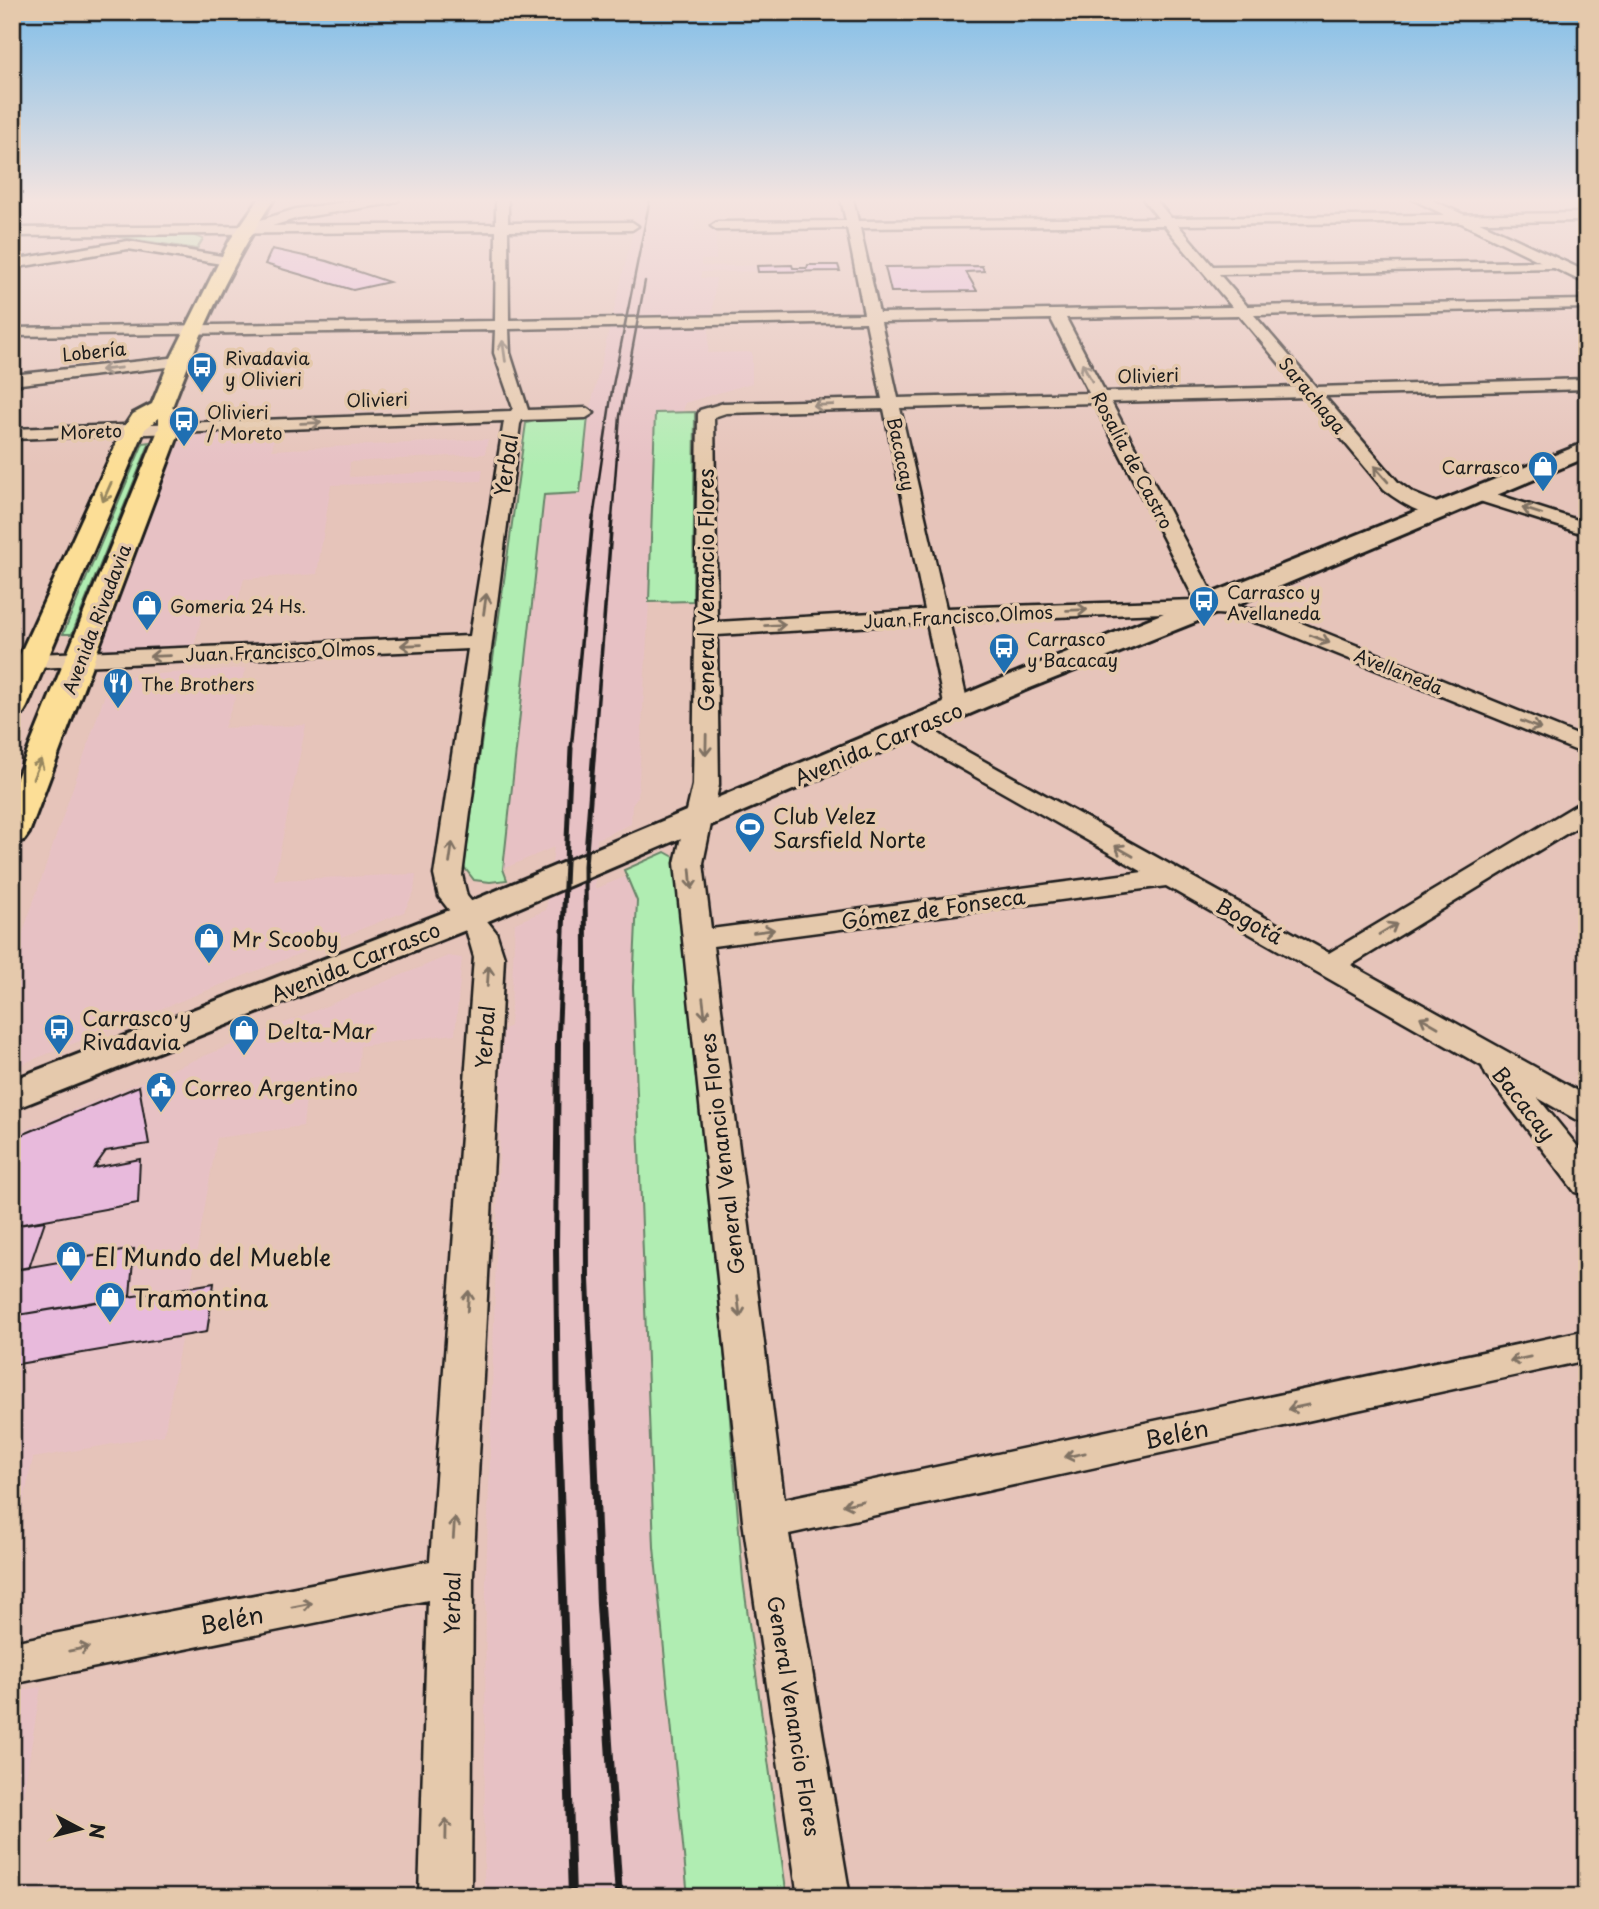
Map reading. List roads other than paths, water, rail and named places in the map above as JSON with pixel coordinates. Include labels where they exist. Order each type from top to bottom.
[{"type":"main road","name":"Avenida Rivadavia","points":[[12,833],[80,659],[165,418],[179,362],[215,288]]},
{"type":"main road","name":"Avenida Rivadavia","points":[[12,708],[22,662],[134,429],[141,419],[165,418]]},
{"type":"main road","name":"Avenida Carrasco","points":[[12,1096],[468,916],[957,709],[1587,449]]},
{"type":"street","name":"Yerbal","points":[[444,1897],[451,1576],[489,957],[481,932],[453,897],[448,875],[511,424],[521,408],[502,353],[502,288]]},
{"type":"street","name":"Bacacay","points":[[867,288],[957,709]]},
{"type":"street","name":"Sarachaga","points":[[1225,288],[1391,486],[1406,497],[1437,510]]},
{"type":"street","points":[[12,332],[194,331],[1587,304]]},
{"type":"street","name":"Rosalia de Castro","points":[[1056,314],[1209,606]]},
{"type":"street","name":"Lobería","points":[[12,380],[179,362]]},
{"type":"street","name":"Olivieri","points":[[712,411],[724,408],[1587,384]]},
{"type":"street","name":"General Venancio Flores","points":[[712,411],[706,414],[704,422],[706,785],[690,863],[696,940],[765,1521],[824,1897]]},
{"type":"street","name":"Olivieri","points":[[165,418],[586,413]]},
{"type":"street","name":"Moreto","points":[[12,434],[134,429]]},
{"type":"street","points":[[1477,494],[1587,529]]},
{"type":"street","name":"Juan Francisco Olmos","points":[[707,629],[935,616],[1209,606]]},
{"type":"street","name":"Avellaneda","points":[[1209,606],[1276,621],[1587,748]]},
{"type":"street","name":"Juan Francisco Olmos","points":[[22,662],[480,642]]},
{"type":"street","name":"Bogotá","points":[[914,728],[948,751],[1587,1111]]},
{"type":"street","points":[[1329,965],[1587,810]]},
{"type":"street","name":"Gómez de Fonseca","points":[[696,940],[1170,877]]},
{"type":"street","name":"Bacacay","points":[[1488,1057],[1587,1183]]},
{"type":"street","name":"Belén","points":[[765,1521],[1587,1345]]},
{"type":"street","name":"Belén","points":[[12,1663],[451,1576]]},
{"type":"railway","points":[[593,519],[612,390],[632,288]]},
{"type":"railway","points":[[612,519],[620,416],[644,288]]},
{"type":"railway","points":[[571,750],[593,517]]},
{"type":"railway","points":[[594,750],[612,517]]},
{"type":"railway","points":[[558,1045],[571,748]]},
{"type":"railway","points":[[586,1045],[585,866],[594,748]]},
{"type":"railway","points":[[558,1043],[558,1424]]},
{"type":"railway","points":[[586,1043],[587,1279],[593,1424]]},
{"type":"railway","points":[[558,1422],[572,1897]]},
{"type":"railway","points":[[593,1422],[600,1605],[619,1897]]},
{"type":"place","name":"Rivadavia y Olivieri","points":[[202,394]]},
{"type":"place","name":"Olivieri / Moreto","points":[[184,448]]},
{"type":"place","name":"Carrasco","points":[[1543,493]]},
{"type":"place","name":"Carrasco y Avellaneda","points":[[1204,628]]},
{"type":"place","name":"Gomeria 24 Hs.","points":[[147,632]]},
{"type":"place","name":"Carrasco y Bacacay","points":[[1004,675]]},
{"type":"place","name":"The Brothers","points":[[118,710]]},
{"type":"place","name":"Club Velez Sarsfield Norte","points":[[750,854]]},
{"type":"place","name":"Mr Scooby","points":[[209,965]]},
{"type":"place","name":"Carrasco y Rivadavia","points":[[59,1056]]},
{"type":"place","name":"Delta-Mar","points":[[244,1057]]},
{"type":"place","name":"Correo Argentino","points":[[161,1114]]},
{"type":"place","name":"El Mundo del Mueble","points":[[71,1283]]},
{"type":"place","name":"Tramontina","points":[[110,1324]]}]
